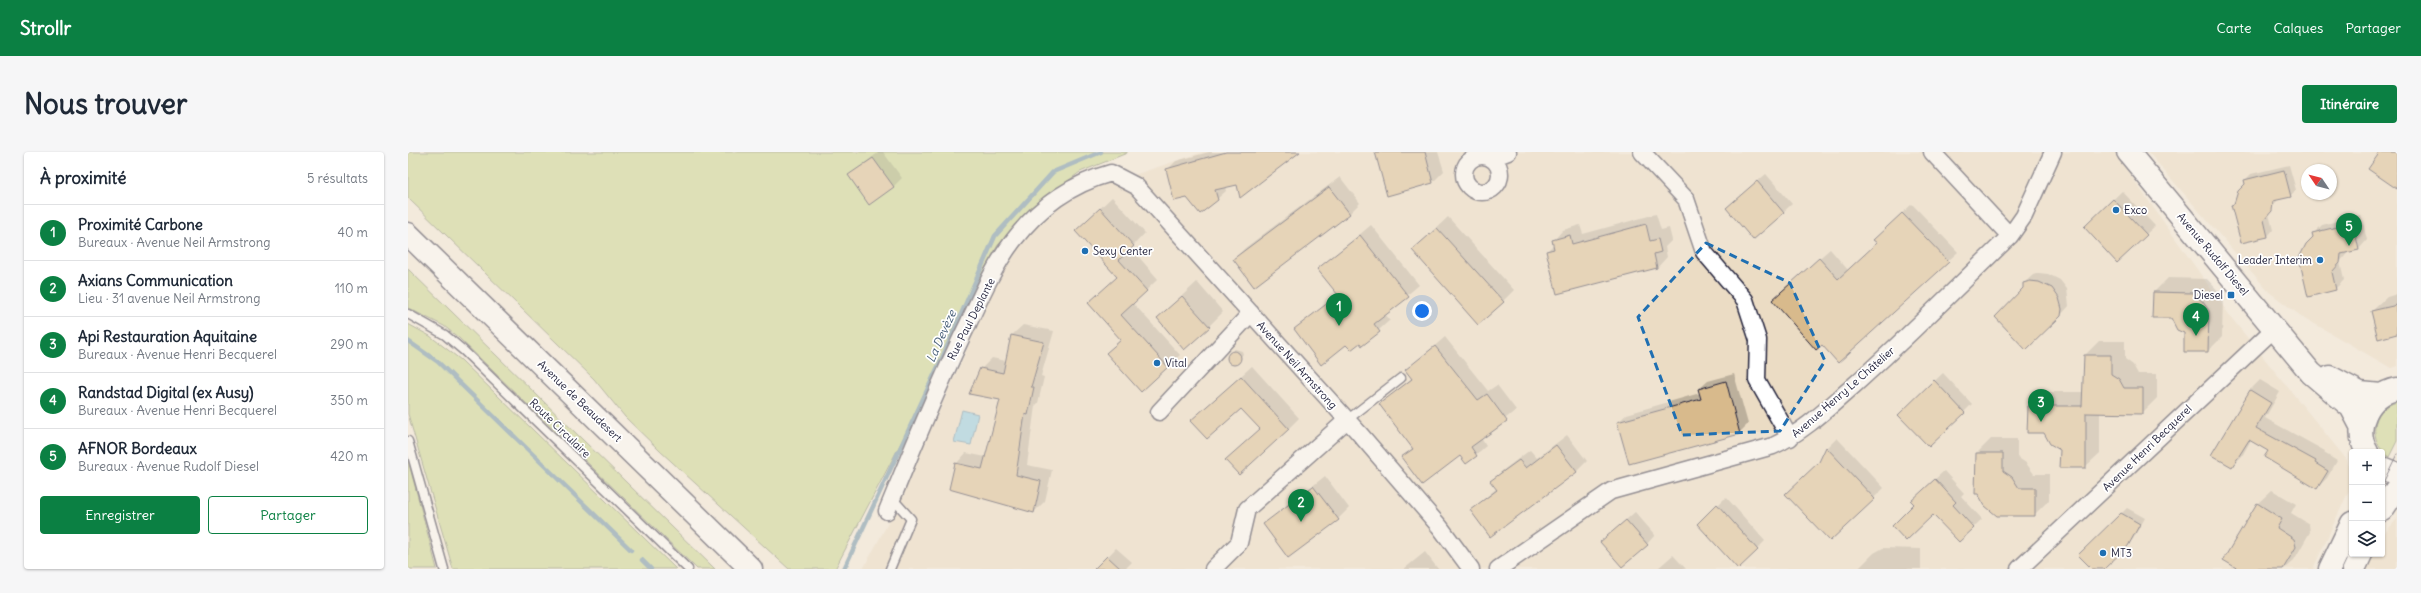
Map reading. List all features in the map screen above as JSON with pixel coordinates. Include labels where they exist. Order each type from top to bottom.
[{"type":"street","points":[[1492,158],[1508,152]]},
{"type":"street","points":[[1642,152],[1686,199],[1704,252],[1745,300],[1758,340],[1757,380],[1790,438]]},
{"type":"street","points":[[1932,152],[2010,236]]},
{"type":"street","name":"Avenue Henry Le Châtelier","points":[[1498,569],[1611,491],[1744,455],[1790,438],[1881,361],[2010,236],[2024,216],[2053,152]]},
{"type":"street","name":"Avenue Rudolf Diesel","points":[[2128,152],[2319,381],[2351,407],[2362,426]]},
{"type":"street","name":"Avenue Neil Armstrong","points":[[1111,173],[1136,186],[1348,420],[1440,526],[1471,569]]},
{"type":"street","name":"Rue Paul Deplante","points":[[890,505],[941,380],[984,289],[1012,242],[1036,215],[1065,192],[1093,178],[1111,173]]},
{"type":"street","name":"Avenue de Beaudesert","points":[[408,234],[751,569]]},
{"type":"street","points":[[1159,412],[1251,313]]},
{"type":"street","name":"Avenue Henri Becquerel","points":[[2019,569],[2275,328]]},
{"type":"street","name":"Avenue Rudolf Diesel","points":[[2299,356],[2353,390],[2369,395],[2389,392]]},
{"type":"street","points":[[2366,449],[2362,438],[2362,426],[2365,414],[2371,403],[2389,392]]},
{"type":"street","points":[[1213,569],[1239,543],[1247,510],[1348,420]]},
{"type":"street","points":[[2385,469],[2397,474]]},
{"type":"street","points":[[2385,506],[2397,488]]},
{"type":"street","points":[[2330,569],[2349,529]]},
{"type":"street","points":[[2354,569],[2360,557]]},
{"type":"lane","name":"Route Circulaire","points":[[408,314],[445,335],[464,351],[688,569]]},
{"type":"lane","points":[[1348,420],[1401,378]]},
{"type":"lane","points":[[408,441],[444,569]]},
{"type":"lane","points":[[890,505],[911,519],[890,569]]},
{"type":"highlighted area","points":[[1706,243],[1790,283],[1825,361],[1780,431],[1682,435],[1638,317]]},
{"type":"shaded area","points":[[1203,152],[2114,152],[2233,320],[2347,460],[2349,490],[2313,569],[863,569],[893,514],[999,278],[1020,245],[1046,215],[1089,190]]},
{"type":"shaded area","points":[[2148,152],[2397,152],[2397,366],[2391,368],[2301,316],[2269,292]]},
{"type":"shaded area","points":[[2397,519],[2397,569],[2367,569],[2373,557],[2385,557],[2385,533]]},
{"type":"green space","points":[[408,152],[1127,153],[1080,172],[1038,203],[998,245],[971,293],[903,439],[835,569],[789,569],[625,417],[594,379],[408,198]]},
{"type":"green space","points":[[408,269],[715,569],[697,569],[459,338],[444,326],[408,308]]},
{"type":"green space","points":[[408,324],[430,336],[461,360],[676,569],[453,569],[408,414]]},
{"type":"green space","points":[[2397,402],[2397,441],[2389,457],[2385,454],[2385,449],[2381,449],[2375,435],[2377,419],[2381,411]]},
{"type":"green space","points":[[408,460],[437,569],[408,569]]},
{"type":"water","points":[[962,410],[978,414],[971,445],[954,442]]},
{"type":"building","points":[[1226,152],[1300,152],[1240,198],[1237,185],[1215,190],[1218,200],[1200,214],[1187,198],[1174,201],[1166,169]]},
{"type":"building","points":[[1375,152],[1425,152],[1433,183],[1387,196]]},
{"type":"building","points":[[2380,152],[2397,152],[2397,189],[2368,169]]},
{"type":"building","points":[[873,158],[894,187],[869,205],[848,175]]},
{"type":"building","points":[[2284,170],[2291,197],[2273,201],[2272,211],[2264,220],[2268,237],[2241,243],[2231,205],[2234,204],[2238,191],[2245,184],[2244,180]]},
{"type":"building","points":[[1757,181],[1784,213],[1753,240],[1726,208]]},
{"type":"building","points":[[1329,187],[1350,214],[1254,287],[1233,259]]},
{"type":"building","points":[[2113,199],[2147,235],[2117,263],[2084,227]]},
{"type":"building","points":[[1100,208],[1134,246],[1119,260],[1147,291],[1121,315],[1168,367],[1141,392],[1106,353],[1121,340],[1088,303],[1117,277],[1075,231]]},
{"type":"building","points":[[1902,213],[1949,262],[1838,363],[1822,345],[1816,350],[1772,300],[1819,258],[1838,279],[1877,243],[1873,240]]},
{"type":"building","name":"Leader Interim","points":[[2353,223],[2359,250],[2341,254],[2340,263],[2332,272],[2336,290],[2308,297],[2299,258],[2306,244],[2313,237],[2312,233]]},
{"type":"building","points":[[1646,224],[1650,241],[1658,239],[1661,252],[1654,254],[1657,268],[1557,294],[1546,251],[1554,249],[1552,240],[1570,235],[1572,244]]},
{"type":"building","points":[[1437,228],[1504,302],[1478,325],[1412,250]]},
{"type":"building","points":[[1360,235],[1409,297],[1374,324],[1380,332],[1362,346],[1360,343],[1351,350],[1346,345],[1321,365],[1294,329],[1338,295],[1317,269]]},
{"type":"building","points":[[2030,281],[2039,282],[2052,288],[2059,298],[2062,309],[2061,316],[2026,350],[1995,317],[2023,288],[2023,283]]},
{"type":"building","points":[[2153,292],[2192,293],[2203,302],[2209,311],[2208,352],[2184,352],[2184,333],[2177,330],[2171,318],[2152,318]]},
{"type":"building","points":[[1182,296],[1210,327],[1184,350],[1157,318]]},
{"type":"building","points":[[2397,305],[2397,334],[2378,339],[2371,311]]},
{"type":"building","points":[[1011,335],[1044,342],[1031,387],[1034,387],[1028,415],[1025,414],[1016,475],[1041,481],[1034,513],[949,489],[955,463],[982,469],[1000,400],[969,394],[980,368],[1003,373]]},
{"type":"building","points":[[1435,346],[1478,400],[1487,394],[1507,421],[1471,447],[1477,456],[1466,464],[1460,456],[1422,485],[1401,457],[1413,449],[1379,404],[1412,379],[1405,370]]},
{"type":"building","points":[[1234,351],[1239,353],[1241,358],[1239,363],[1234,365],[1229,363],[1227,358],[1229,353]]},
{"type":"building","points":[[2084,355],[2111,355],[2111,374],[2119,379],[2124,388],[2143,388],[2143,414],[2086,413],[2086,468],[2059,468],[2060,450],[2050,444],[2044,433],[2027,433],[2028,406],[2082,406]]},
{"type":"building","points":[[1241,376],[1289,429],[1239,475],[1225,460],[1260,429],[1241,409],[1207,439],[1190,421]]},
{"type":"building","points":[[1934,380],[1965,413],[1929,447],[1898,415]]},
{"type":"building","points":[[1726,381],[1740,434],[1629,464],[1617,422],[1701,399],[1698,389]]},
{"type":"building","points":[[2250,390],[2271,403],[2256,428],[2316,461],[2315,463],[2328,471],[2317,489],[2264,457],[2268,451],[2249,440],[2232,467],[2211,455]]},
{"type":"building","points":[[1556,445],[1577,472],[1490,537],[1470,510],[1497,490],[1490,481],[1519,460],[1526,468]]},
{"type":"building","points":[[1826,447],[1875,499],[1830,541],[1785,494],[1819,462]]},
{"type":"building","points":[[1976,453],[2003,453],[2003,471],[2012,477],[2019,488],[2035,488],[2035,516],[1997,516],[1985,506],[1978,494],[1975,494]]},
{"type":"building","points":[[1935,479],[1956,502],[1953,505],[1974,528],[1959,542],[1933,515],[1906,541],[1892,526],[1914,504],[1911,501]]},
{"type":"building","points":[[1313,486],[1339,520],[1288,558],[1263,524]]},
{"type":"building","points":[[2257,503],[2282,519],[2277,528],[2294,539],[2296,547],[2283,569],[2238,569],[2223,560]]},
{"type":"building","points":[[1717,504],[1758,550],[1738,569],[1697,524]]},
{"type":"building","points":[[2121,513],[2140,524],[2128,546],[2104,569],[2092,569],[2078,555]]},
{"type":"building","points":[[1626,520],[1648,545],[1622,567],[1600,542]]},
{"type":"building","points":[[1107,556],[1121,569],[1094,569]]},
{"type":"waterway","name":"La Devèze","points":[[844,569],[943,356],[995,236],[1053,172],[1101,152]]},
{"type":"waterway","points":[[408,341],[438,362],[631,550]]},
{"type":"waterway","points":[[642,560],[651,569]]},
{"type":"tram line","points":[[2385,479],[2397,454]]},
{"type":"tram line","points":[[2342,569],[2349,554]]},
{"type":"place","name":"Exco","points":[[2116,210]]},
{"type":"place","name":"AFNOR Bordeaux","points":[[2349,246]]},
{"type":"place","name":"Sexy Center","points":[[1085,251]]},
{"type":"place","name":"Leader Interim","points":[[2320,260]]},
{"type":"place","name":"Diesel","points":[[2231,295]]},
{"type":"place","name":"Proximité Carbone","points":[[1339,326]]},
{"type":"place","name":"Randstad Digital (ex Ausy)","points":[[2196,336]]},
{"type":"place","name":"Vital","points":[[1157,363]]},
{"type":"place","name":"Api Restauration Aquitaine","points":[[2041,422]]},
{"type":"place","name":"Axians Communication","points":[[1301,522]]},
{"type":"place","name":"MT3","points":[[2103,553]]}]
